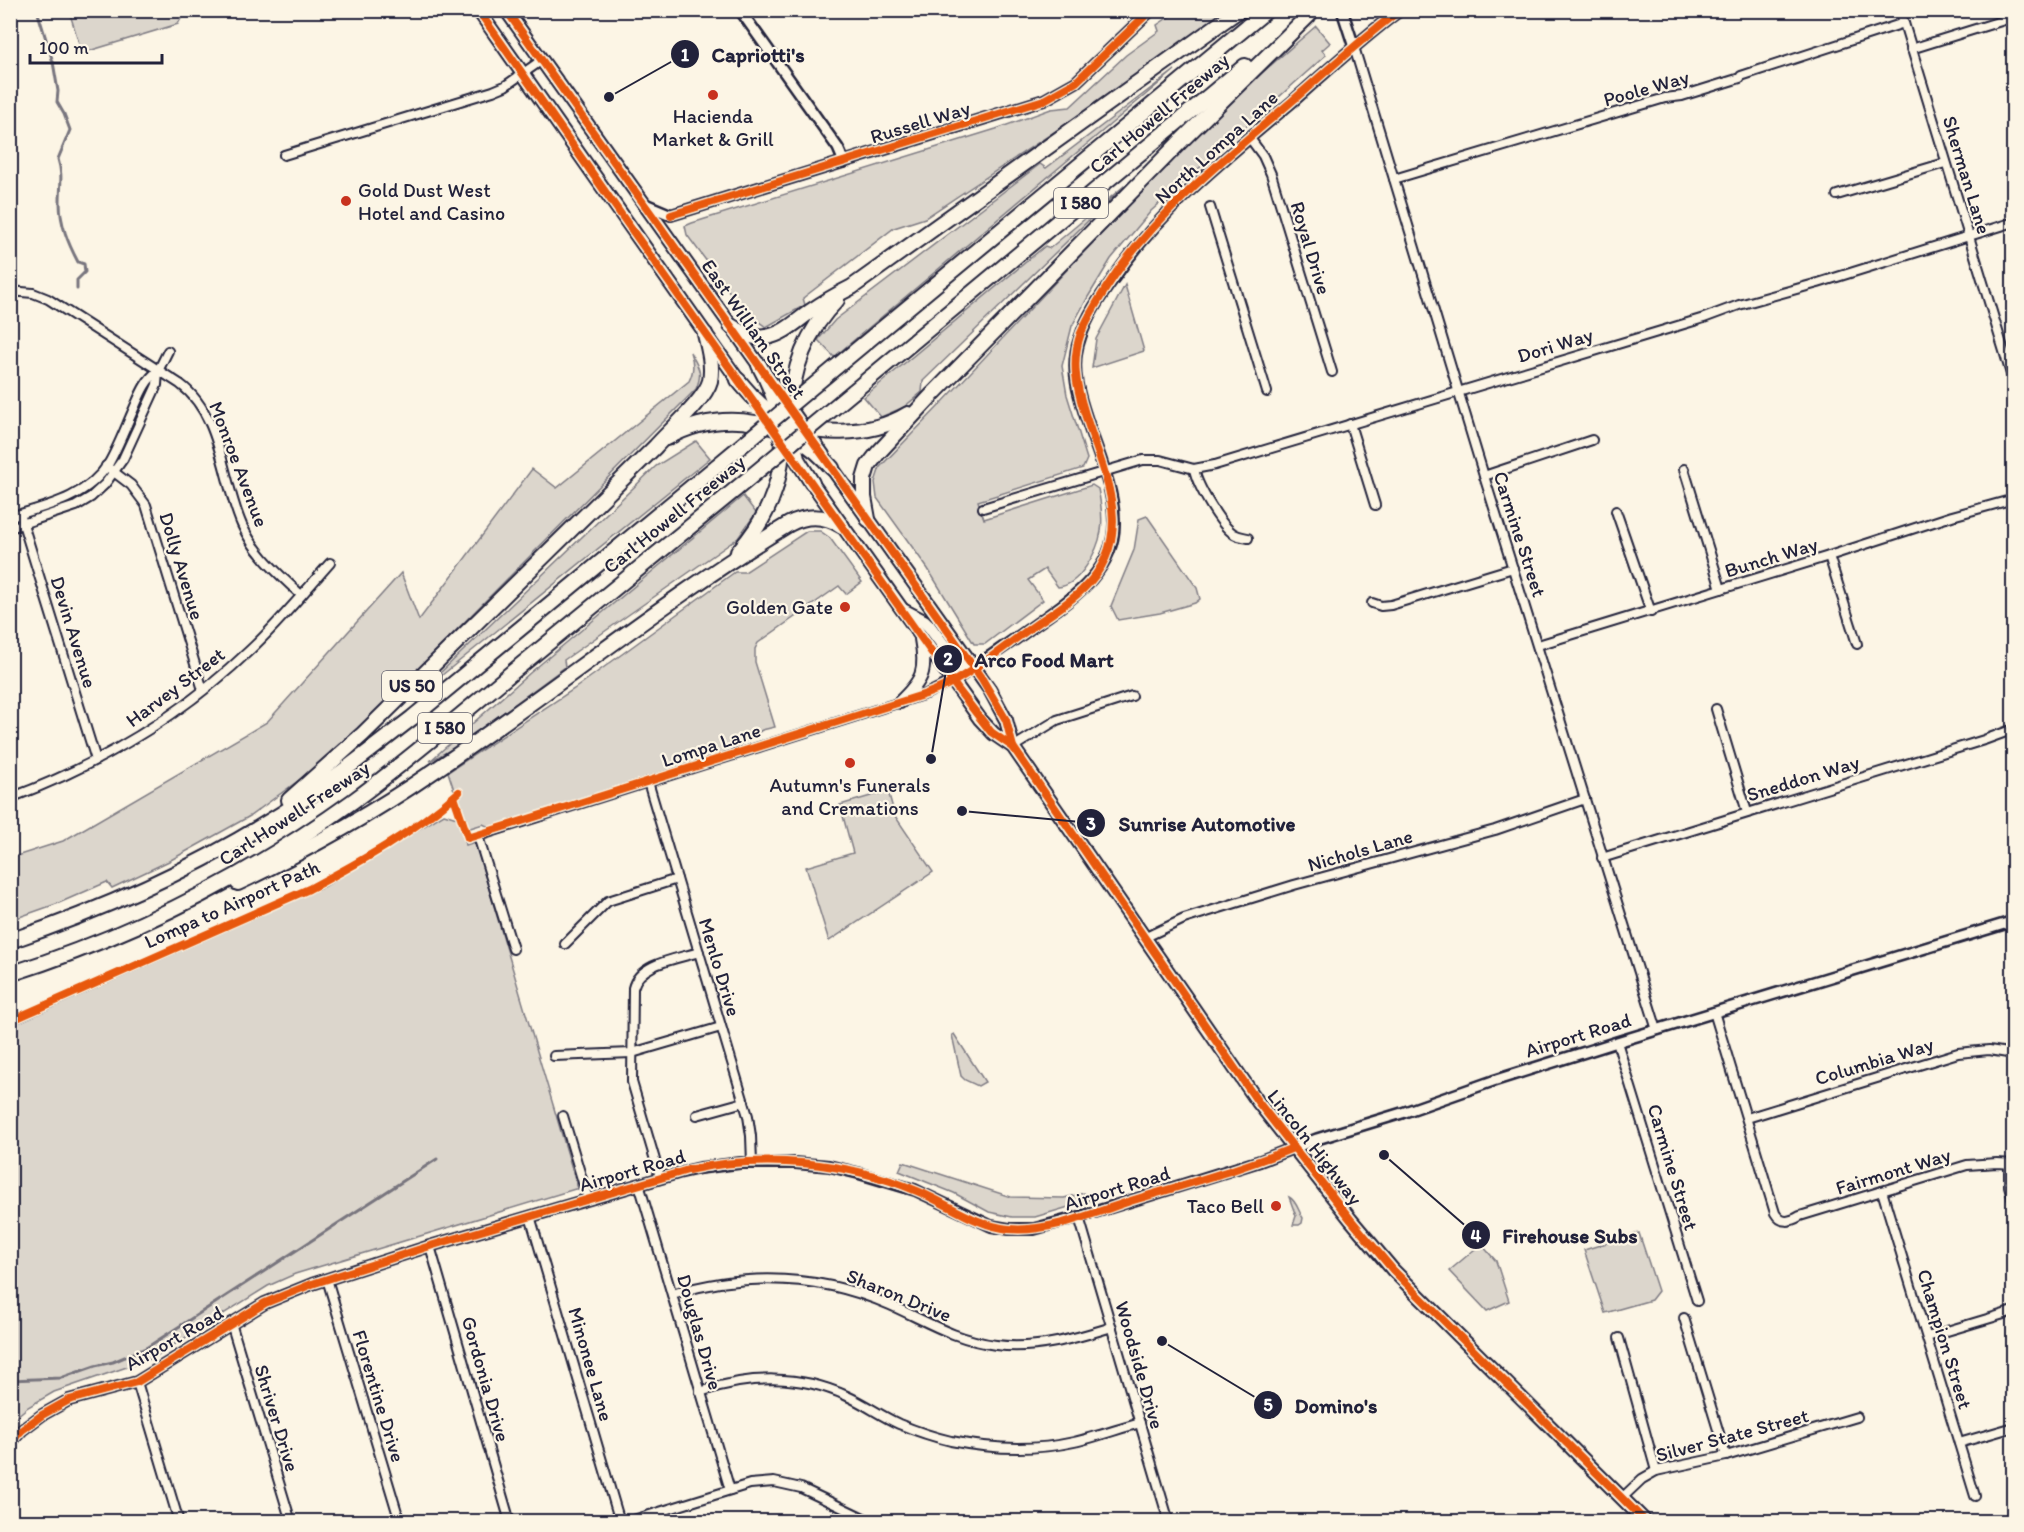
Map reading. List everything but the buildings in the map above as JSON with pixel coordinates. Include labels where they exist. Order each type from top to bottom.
[{"type":"highway","points":[[731,326],[753,336],[773,335],[852,287],[1239,10]]},
{"type":"highway","name":"Carl Howell Freeway","points":[[10,941],[132,895],[237,840],[308,796],[363,756],[1267,10]]},
{"type":"highway","points":[[868,519],[863,486],[868,466],[878,453],[1174,148],[1312,13]]},
{"type":"highway","name":"Carl Howell Freeway","points":[[10,974],[64,956],[129,930],[236,875],[294,841],[352,801],[427,744],[1312,13]]},
{"type":"highway","points":[[726,565],[749,539],[768,510],[779,476],[796,371],[809,337],[828,310],[852,287]]},
{"type":"highway","points":[[655,447],[708,387],[711,366],[705,334]]},
{"type":"highway","points":[[759,366],[772,391],[797,459],[812,483]]},
{"type":"highway","points":[[738,380],[763,407],[786,426],[841,432],[873,429],[909,414],[933,394]]},
{"type":"highway","name":"US 50","points":[[237,840],[300,791],[349,748],[655,447],[681,431],[710,423],[741,422],[786,426],[832,468]]},
{"type":"highway","points":[[129,930],[198,902],[272,867],[369,813],[431,773],[726,565],[789,524],[815,516],[842,526]]},
{"type":"main road","points":[[478,10],[738,380]]},
{"type":"main road","name":"East William Street","points":[[506,10],[759,366]]},
{"type":"main road","name":"US 50","points":[[832,468],[974,668]]},
{"type":"main road","points":[[812,483],[842,526]]},
{"type":"main road","name":"US 50","points":[[842,526],[953,681]]},
{"type":"main road","points":[[902,609],[929,626],[960,668],[974,668]]},
{"type":"main road","points":[[900,702],[917,685],[923,672],[924,662],[920,635]]},
{"type":"main road","name":"Lincoln Highway","points":[[974,668],[1002,712],[1013,747]]},
{"type":"main road","name":"Lincoln Highway","points":[[953,681],[991,732],[1013,747],[1243,1081],[1293,1148],[1394,1270],[1646,1521]]},
{"type":"street","points":[[740,10],[838,148],[844,162]]},
{"type":"street","name":"Russell Way","points":[[671,215],[1044,100],[1076,82],[1150,10]]},
{"type":"street","points":[[1342,10],[1354,47]]},
{"type":"street","name":"North Lompa Lane","points":[[953,681],[1074,597],[1099,570],[1110,548],[1114,527],[1112,502],[1079,396],[1075,375],[1077,348],[1085,324],[1111,281],[1151,229],[1179,199],[1400,10]]},
{"type":"street","name":"Sherman Lane","points":[[1900,10],[2013,384]]},
{"type":"street","points":[[1911,49],[2013,17]]},
{"type":"street","name":"Poole Way","points":[[1394,179],[1665,98],[1682,96],[1904,23]]},
{"type":"street","name":"Carmine Street","points":[[1354,47],[1484,476],[1657,1030]]},
{"type":"street","points":[[284,155],[493,92],[542,60]]},
{"type":"street","name":"Royal Drive","points":[[1249,137],[1269,167],[1332,372]]},
{"type":"street","points":[[1837,195],[1945,163]]},
{"type":"street","points":[[642,202],[653,209],[671,215],[668,230],[670,240]]},
{"type":"street","points":[[1210,207],[1267,392]]},
{"type":"street","name":"Dori Way","points":[[983,508],[1137,461],[1155,459],[1194,469],[1215,465],[1704,318],[1739,305],[1818,283],[2013,222]]},
{"type":"street","name":"Monroe Avenue","points":[[10,291],[33,293],[48,299],[186,389],[202,407],[209,421],[238,516],[247,535],[266,561],[301,595]]},
{"type":"street","points":[[10,517],[56,503],[77,494],[91,484],[106,466],[145,385],[158,370],[168,351]]},
{"type":"street","points":[[10,528],[76,506],[98,492],[115,473],[157,385],[158,370]]},
{"type":"street","points":[[1350,424],[1375,506]]},
{"type":"street","points":[[1484,476],[1592,440]]},
{"type":"street","name":"Dolly Avenue","points":[[106,466],[136,490],[149,512],[203,690]]},
{"type":"street","points":[[1194,469],[1198,484],[1221,520],[1235,534],[1248,538]]},
{"type":"street","points":[[1684,470],[1721,589]]},
{"type":"street","name":"Bunch Way","points":[[1538,645],[1651,612],[1952,516],[2013,500]]},
{"type":"street","points":[[1616,511],[1651,612]]},
{"type":"street","name":"Devin Avenue","points":[[20,514],[96,760]]},
{"type":"street","points":[[1829,556],[1857,644]]},
{"type":"street","name":"Harvey Street","points":[[10,798],[96,760],[146,732],[203,690],[250,650],[330,563]]},
{"type":"street","points":[[1371,603],[1384,606],[1395,604],[1513,568]]},
{"type":"street","name":"Lompa Lane","points":[[513,949],[478,836],[900,702],[953,681]]},
{"type":"street","points":[[1013,747],[1057,720],[1132,696]]},
{"type":"street","points":[[1716,709],[1747,812]]},
{"type":"street","name":"Sneddon Way","points":[[1602,858],[1984,740],[2013,729]]},
{"type":"street","name":"Menlo Drive","points":[[648,782],[744,1102],[751,1130],[752,1163]]},
{"type":"street","name":"Nichols Lane","points":[[1146,937],[1184,919],[1294,885],[1495,830],[1585,799]]},
{"type":"street","points":[[565,944],[608,901],[677,879]]},
{"type":"street","name":"Airport Road","points":[[10,1443],[22,1430],[42,1415],[69,1400],[137,1382],[265,1303],[327,1279],[430,1246],[660,1177],[705,1167],[752,1163],[814,1164],[858,1173],[915,1190],[981,1222],[999,1228],[1034,1229],[1260,1161],[1493,1081],[2013,921]]},
{"type":"street","points":[[660,1177],[633,1089],[632,991],[636,978],[641,972],[699,952]]},
{"type":"street","points":[[1714,1012],[1747,1118]]},
{"type":"street","points":[[554,1056],[632,1053],[721,1028]]},
{"type":"street","name":"Carmine Street","points":[[1617,1042],[1697,1301]]},
{"type":"street","name":"Columbia Way","points":[[1747,1118],[1958,1053],[1989,1050],[2013,1054]]},
{"type":"street","points":[[697,1115],[744,1102]]},
{"type":"street","points":[[563,1116],[588,1199]]},
{"type":"street","name":"Fairmont Way","points":[[1747,1118],[1775,1213],[1789,1222],[1800,1216],[1967,1165],[2011,1164]]},
{"type":"street","points":[[2011,1164],[2009,1186],[2013,1203]]},
{"type":"street","name":"Douglas Drive","points":[[639,1184],[730,1490]]},
{"type":"street","name":"Champion Street","points":[[1882,1191],[1975,1496]]},
{"type":"street","name":"Minonee Lane","points":[[530,1216],[620,1521]]},
{"type":"street","name":"Woodside Drive","points":[[1079,1217],[1169,1521]]},
{"type":"street","name":"Gordonia Drive","points":[[430,1246],[510,1521]]},
{"type":"street","name":"Sharon Drive","points":[[672,1294],[697,1286],[731,1281],[776,1278],[813,1282],[870,1297],[961,1338],[1007,1346],[1051,1344],[1112,1327]]},
{"type":"street","name":"Florentine Drive","points":[[327,1279],[400,1521]]},
{"type":"street","points":[[1927,1337],[2013,1311]]},
{"type":"street","points":[[1684,1318],[1726,1456]]},
{"type":"street","name":"Shriver Drive","points":[[231,1323],[291,1521]]},
{"type":"street","points":[[1619,1338],[1656,1471]]},
{"type":"street","points":[[700,1392],[718,1386],[759,1379],[797,1381],[846,1395],[899,1424],[931,1435],[951,1441],[998,1447],[1056,1445],[1140,1423]]},
{"type":"street","points":[[137,1382],[179,1521]]},
{"type":"street","name":"Silver State Street","points":[[1622,1498],[1642,1479],[1656,1471],[1726,1456],[1857,1417]]},
{"type":"street","points":[[1959,1443],[2013,1427]]},
{"type":"street","points":[[627,1521],[664,1515],[730,1490],[764,1482],[788,1484],[801,1488],[872,1521]]},
{"type":"shaded area","points":[[69,10],[185,11],[178,24],[82,53]]},
{"type":"shaded area","points":[[1178,11],[1226,11],[1093,106],[925,218],[894,228],[803,298],[805,305],[766,327],[743,310],[687,235],[685,226],[692,223],[996,129],[1051,109],[1070,107],[1126,55],[1159,31],[1157,25]]},
{"type":"shaded area","points":[[1316,26],[1330,43],[1322,50],[1326,55],[1151,211],[1111,259],[1088,297],[1072,326],[1062,366],[1067,395],[1087,459],[1083,468],[978,501],[984,519],[1092,485],[1098,489],[1101,505],[1102,526],[1099,539],[1092,557],[1073,581],[1058,587],[1045,569],[1028,580],[1043,600],[985,644],[974,644],[928,569],[877,498],[875,482],[880,467],[1185,147],[1240,92]]},
{"type":"shaded area","points":[[1175,70],[834,357],[818,340],[835,320],[1040,164],[1046,168]]},
{"type":"shaded area","points":[[1124,186],[923,381],[922,392],[904,407],[881,417],[864,397],[1045,246],[1050,248]]},
{"type":"shaded area","points":[[1125,285],[1144,351],[1092,368],[1096,339]]},
{"type":"shaded area","points":[[690,352],[699,370],[696,389],[375,712],[310,772],[250,816],[169,861],[112,888],[107,882],[59,903],[11,920],[10,858],[63,841],[267,722],[401,573],[419,620],[532,469],[557,488],[689,381],[693,367]]},
{"type":"shaded area","points":[[696,441],[710,458],[415,697],[656,466]]},
{"type":"shaded area","points":[[743,496],[756,513],[738,538],[564,660],[565,667],[458,746],[430,761],[531,672]]},
{"type":"shaded area","points":[[1147,516],[1197,588],[1200,599],[1195,603],[1160,613],[1118,620],[1111,606],[1134,550],[1139,519]]},
{"type":"shaded area","points":[[807,531],[820,531],[830,538],[862,582],[846,594],[839,586],[758,643],[755,649],[755,662],[775,727],[762,730],[727,753],[489,827],[483,824],[467,829],[448,772],[574,689],[735,572],[745,572]]},
{"type":"shaded area","points":[[888,791],[895,816],[933,872],[829,941],[806,867],[853,853],[840,805]]},
{"type":"shaded area","points":[[444,814],[457,818],[466,845],[475,842],[578,1189],[295,1274],[268,1286],[153,1358],[54,1392],[28,1407],[11,1421],[11,1026],[324,887]]},
{"type":"shaded area","points":[[954,1034],[985,1082],[978,1086],[961,1076],[952,1035]]},
{"type":"shaded area","points":[[903,1162],[1011,1197],[1064,1198],[1084,1193],[1089,1201],[1035,1217],[1012,1217],[989,1212],[954,1193],[899,1171]]},
{"type":"shaded area","points":[[1289,1197],[1296,1204],[1303,1218],[1299,1225],[1293,1225],[1296,1216]]},
{"type":"shaded area","points":[[1639,1233],[1658,1291],[1651,1300],[1605,1313],[1584,1250]]},
{"type":"shaded area","points":[[1481,1244],[1496,1261],[1509,1301],[1487,1311],[1449,1271]]},
{"type":"waterway","points":[[37,10],[53,62],[58,91],[57,102],[70,130],[58,159],[61,175],[60,210],[68,240],[78,262],[84,264],[85,272],[77,280],[77,289]]},
{"type":"waterway","points":[[10,1380],[61,1378],[113,1362],[146,1348],[437,1159]]},
{"type":"cycle path","points":[[478,10],[959,691],[991,732],[1013,747]]},
{"type":"cycle path","points":[[506,10],[982,679],[1006,720],[1013,747],[1258,1102],[1393,1270],[1646,1522]]},
{"type":"cycle path","points":[[671,215],[1044,100],[1076,82],[1151,10]]},
{"type":"cycle path","points":[[454,797],[468,838],[926,694],[969,672],[1072,599],[1100,569],[1109,548],[1113,527],[1112,505],[1107,482],[1082,404],[1075,363],[1081,333],[1094,308],[1119,269],[1178,201],[1400,10]]},
{"type":"cycle path","name":"Lompa to Airport Path","points":[[10,1021],[309,889],[406,833],[459,792]]},
{"type":"cycle path","points":[[10,1443],[22,1430],[42,1415],[69,1400],[137,1382],[265,1303],[312,1284],[430,1246],[688,1170],[745,1162],[804,1163],[833,1167],[890,1181],[997,1227],[1024,1229],[1040,1228],[1073,1220],[1235,1169],[1293,1148]]},
{"type":"place","name":"Hacienda Market & Grill","points":[[713,95]]},
{"type":"place","name":"Capriotti's","points":[[609,97]]},
{"type":"place","name":"Gold Dust West Hotel and Casino","points":[[346,201]]},
{"type":"place","name":"Golden Gate","points":[[845,607]]},
{"type":"place","name":"Arco Food Mart","points":[[931,759]]},
{"type":"place","name":"Autumn's Funerals and Cremations","points":[[850,763]]},
{"type":"place","name":"Sunrise Automotive","points":[[962,811]]},
{"type":"place","name":"Firehouse Subs","points":[[1384,1155]]},
{"type":"place","name":"Taco Bell","points":[[1276,1206]]},
{"type":"place","name":"Domino's","points":[[1162,1341]]}]
